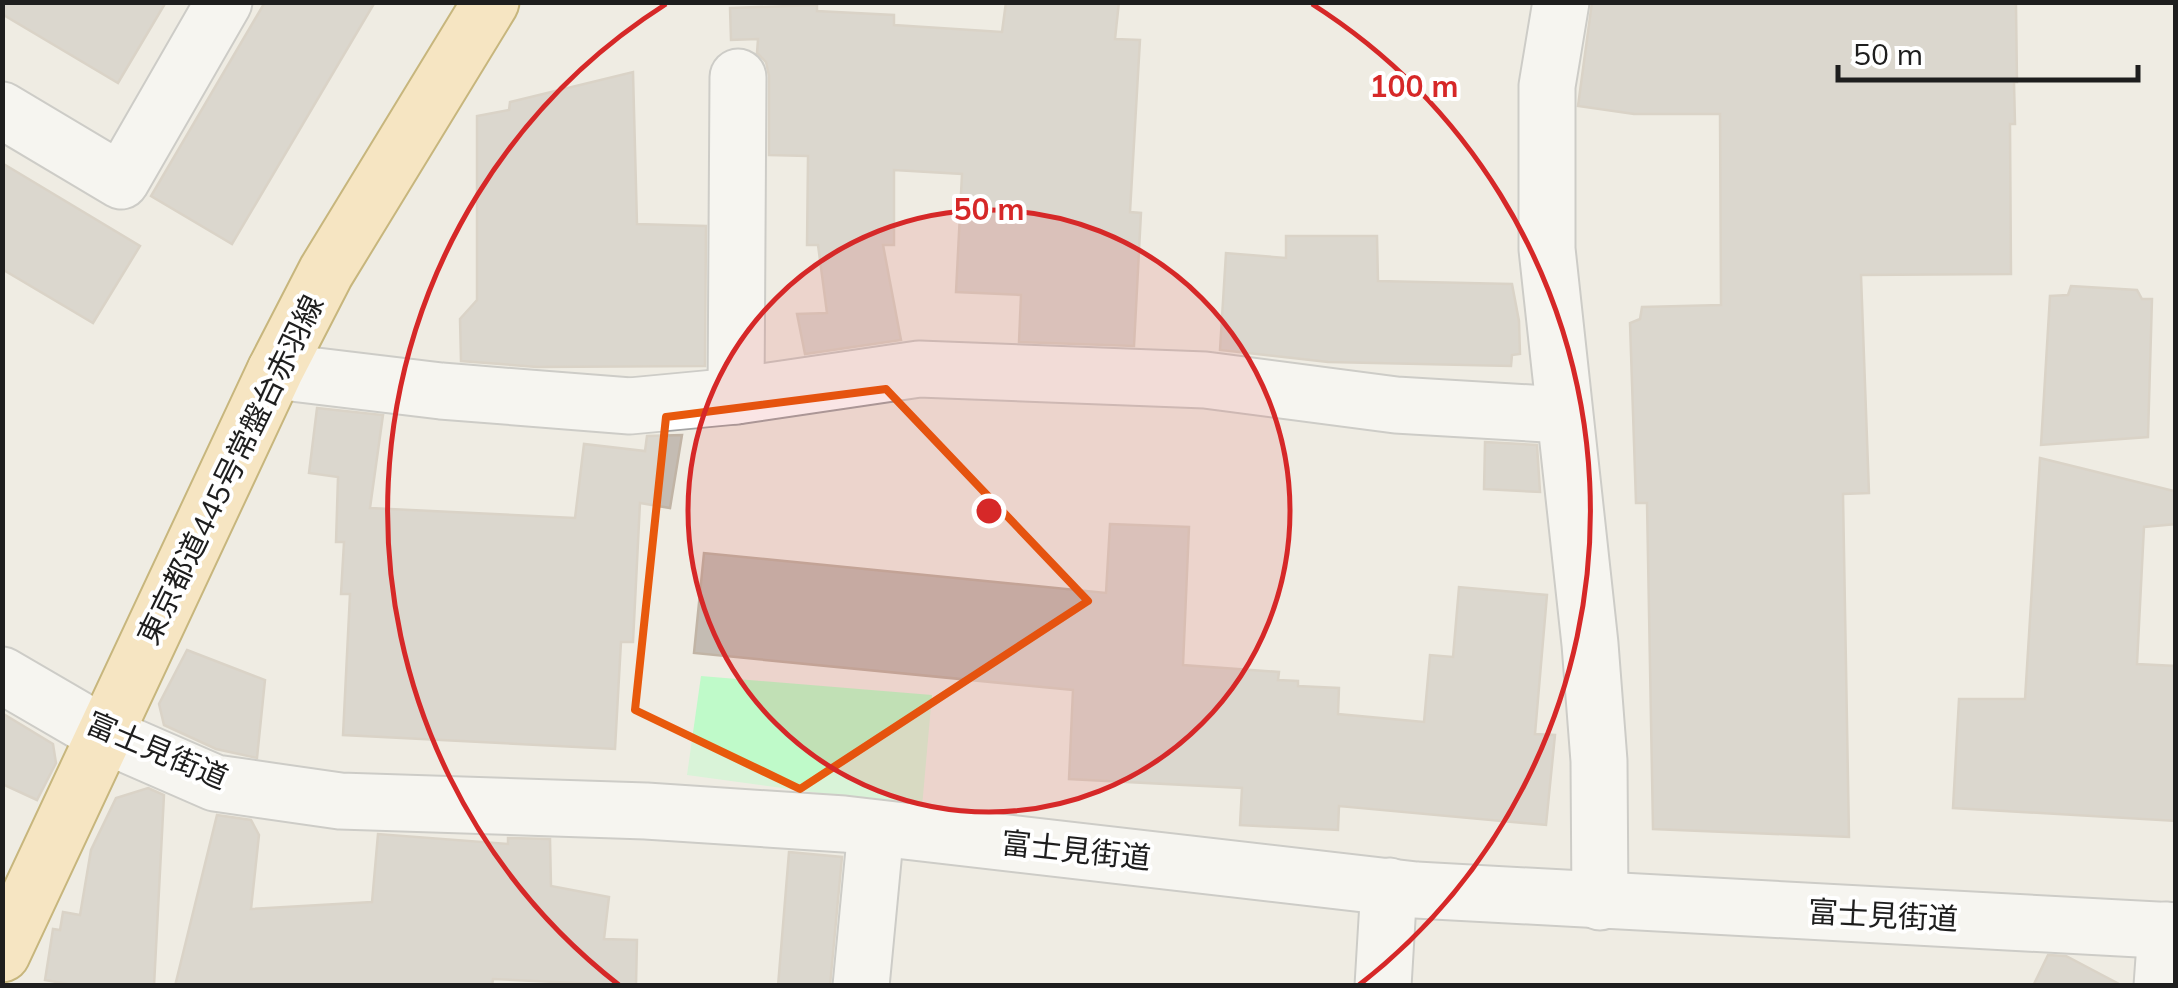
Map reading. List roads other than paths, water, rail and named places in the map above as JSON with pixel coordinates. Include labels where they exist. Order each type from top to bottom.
[{"type":"main road","name":"東京都道445号常盤台赤羽線","points":[[2,954],[275,371],[326,272],[491,2]]},
{"type":"street","points":[[2,110],[121,181],[224,2]]},
{"type":"street","points":[[1562,2],[1547,86],[1547,249],[1592,664],[1599,761],[1600,902]]},
{"type":"street","points":[[736,396],[738,77]]},
{"type":"street","points":[[275,371],[441,391],[630,406],[736,396],[919,369],[1205,380],[1396,405],[1563,414]]},
{"type":"street","name":"富士見街道","points":[[2,675],[106,735],[214,783],[340,801],[646,811],[876,829],[1389,886],[1600,902],[2170,931]]},
{"type":"street","points":[[861,986],[876,829]]},
{"type":"street","points":[[1383,986],[1389,886]]},
{"type":"street","points":[[2162,986],[2170,931]]}]
